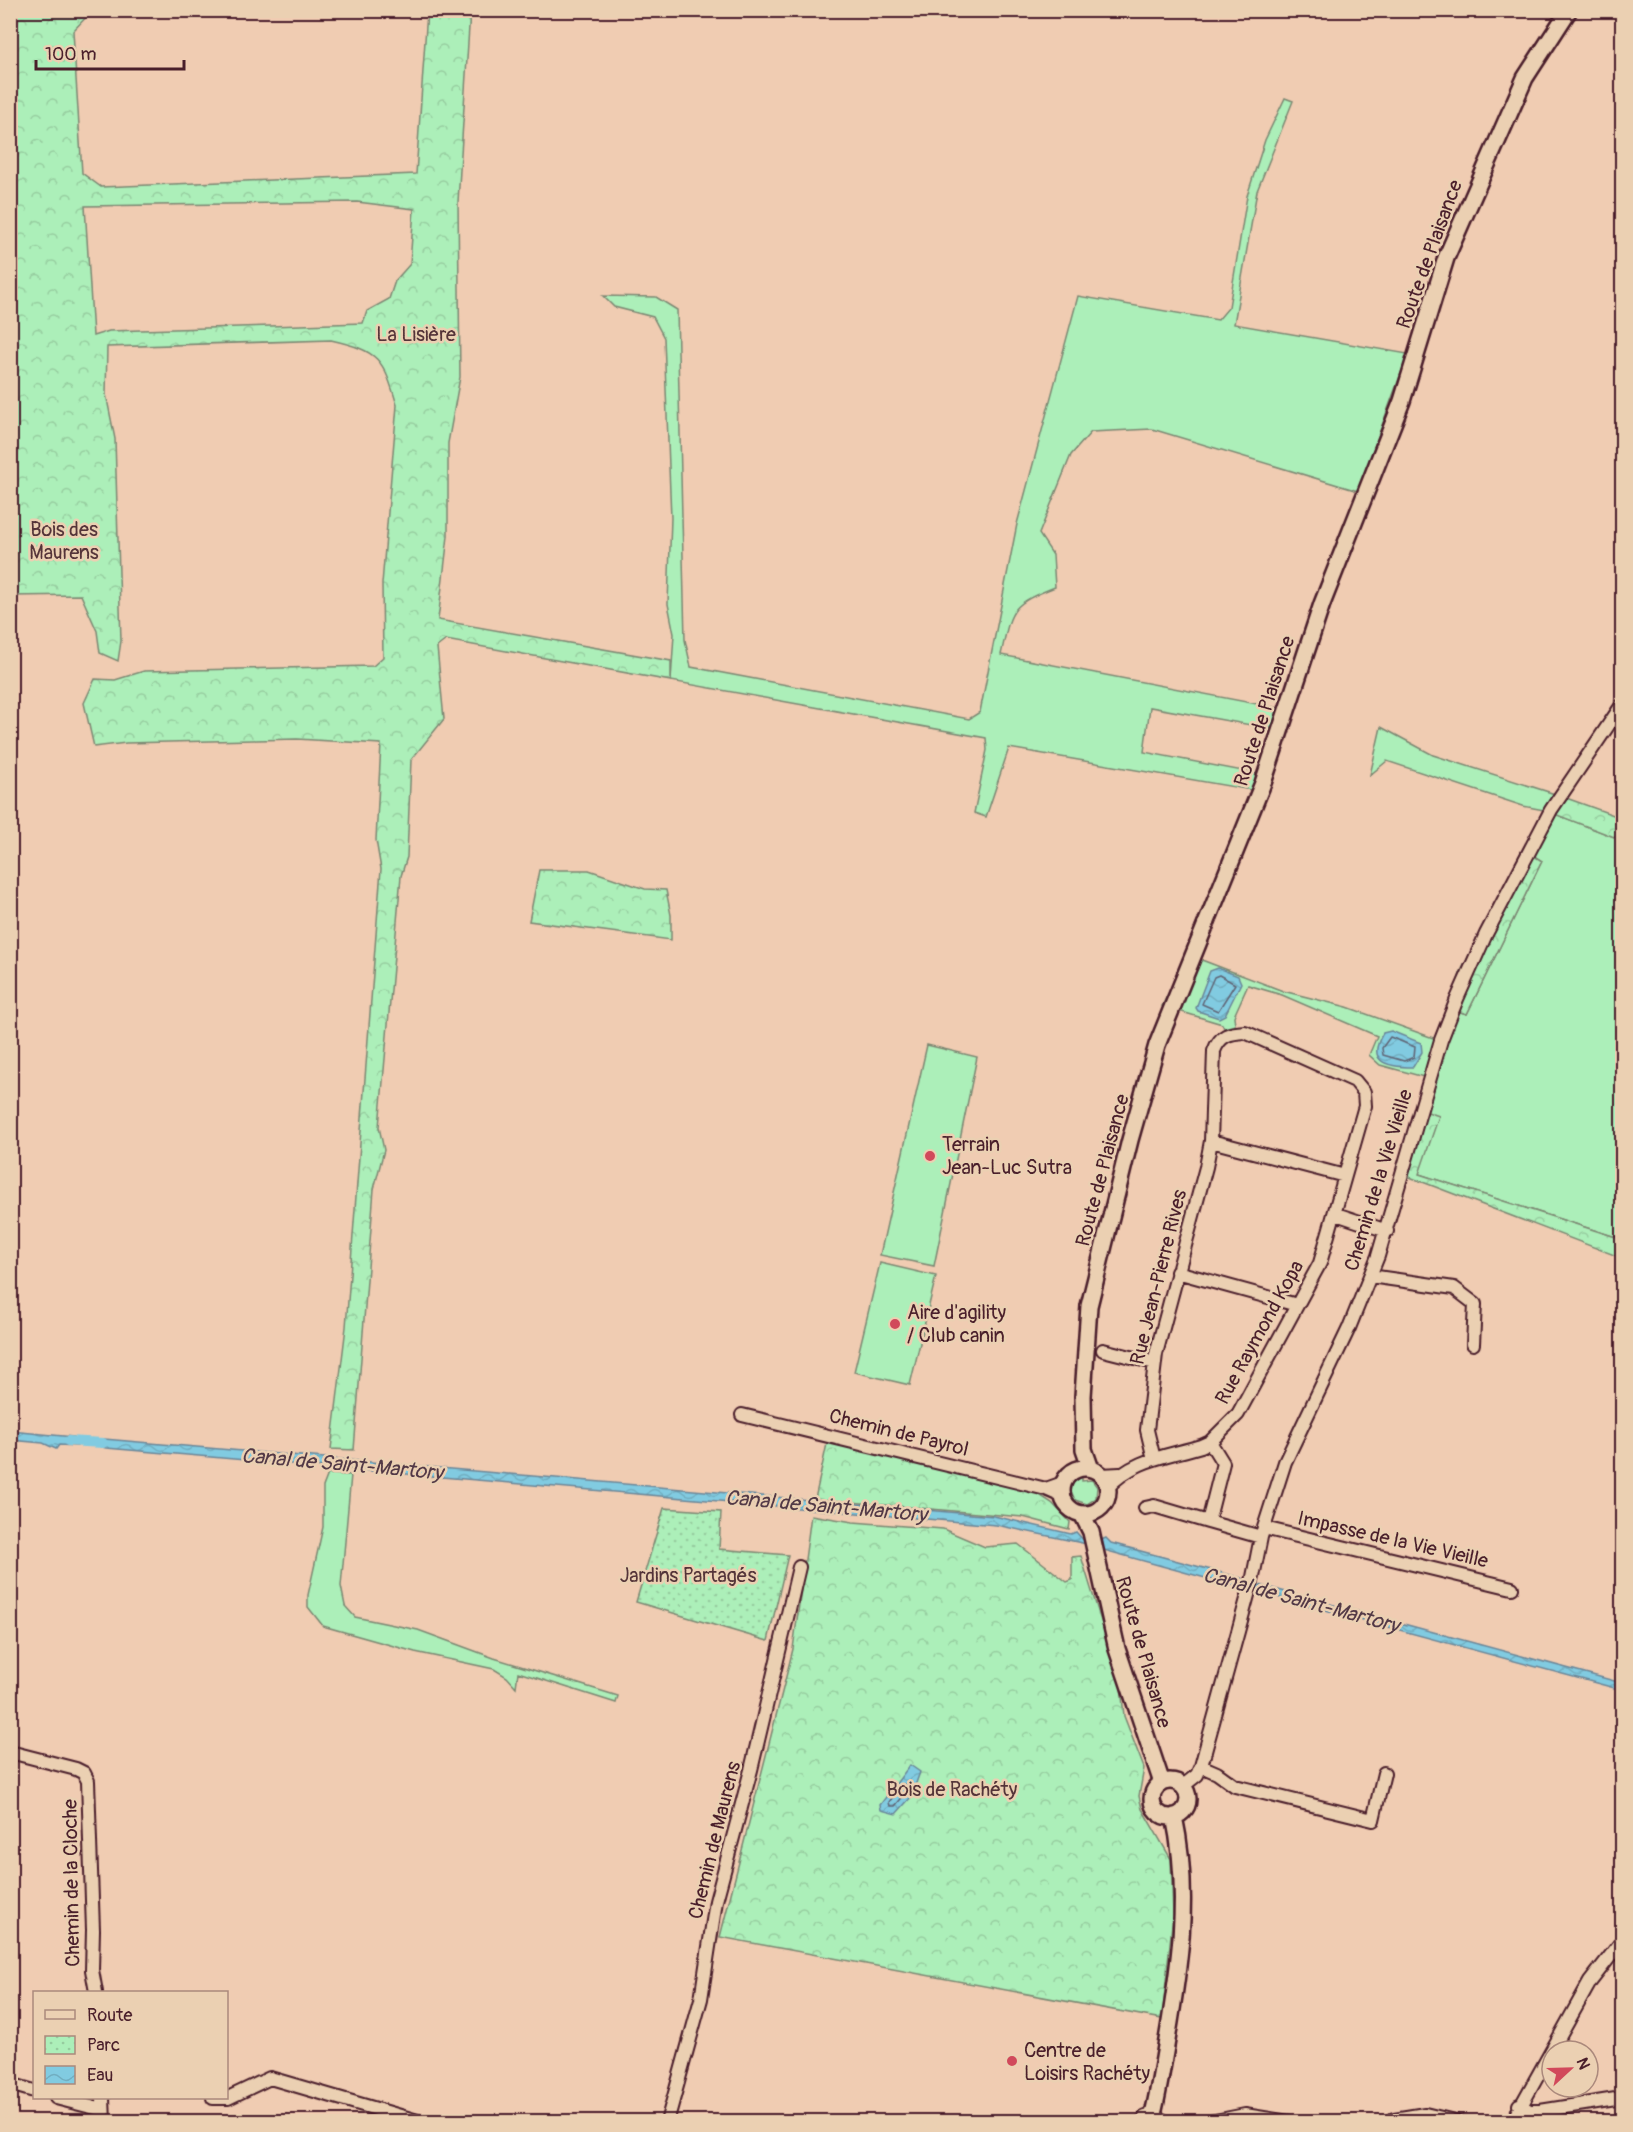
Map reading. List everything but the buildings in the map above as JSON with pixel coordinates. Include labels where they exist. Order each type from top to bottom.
[{"type":"main road","name":"Route de Plaisance","points":[[1162,1783],[1117,1649],[1092,1540],[1088,1513],[1106,1499],[1084,1449],[1084,1353],[1089,1306],[1130,1140],[1157,1045],[1263,783],[1318,614],[1402,401],[1446,258],[1525,78],[1569,10]]},
{"type":"main road","points":[[1088,1513],[1070,1508],[1063,1490],[1094,1475]]},
{"type":"main road","points":[[1173,1781],[1183,1786],[1188,1801],[1183,1811],[1174,1816],[1163,1815],[1155,1807],[1154,1791],[1162,1783],[1173,1781]]},
{"type":"main road","points":[[1151,2120],[1177,1992],[1184,1919],[1183,1874],[1174,1816]]},
{"type":"street","name":"Chemin de la Vie Vieille","points":[[1183,1786],[1197,1775],[1201,1766],[1251,1585],[1262,1532],[1285,1462],[1348,1328],[1387,1231],[1441,1040],[1486,934],[1551,810],[1623,705]]},
{"type":"street","name":"Rue Jean-Pierre Rives","points":[[1154,1459],[1147,1430],[1155,1364],[1211,1141],[1214,1051],[1218,1041],[1229,1034],[1245,1032],[1355,1081],[1364,1092],[1365,1106],[1345,1176]]},
{"type":"street","points":[[1211,1141],[1345,1176]]},
{"type":"street","name":"Rue Raymond Kopa","points":[[1094,1475],[1120,1474],[1154,1459],[1210,1442],[1238,1414],[1320,1263],[1336,1214],[1345,1176]]},
{"type":"street","points":[[1336,1214],[1387,1231]]},
{"type":"street","points":[[1177,1272],[1297,1305]]},
{"type":"street","points":[[1370,1276],[1454,1288],[1475,1304],[1473,1344]]},
{"type":"street","points":[[1102,1350],[1155,1364]]},
{"type":"street","name":"Chemin de Payrol","points":[[742,1415],[1046,1489],[1063,1490]]},
{"type":"street","points":[[1208,1522],[1223,1463],[1210,1442]]},
{"type":"street","name":"Impasse de la Vie Vieille","points":[[1145,1508],[1154,1506],[1208,1522],[1512,1588]]},
{"type":"street","name":"Chemin de Maurens","points":[[667,2121],[701,1999],[716,1901],[751,1770],[799,1567]]},
{"type":"street","name":"Chemin de la Cloche","points":[[10,1752],[84,1773],[89,1791],[91,1945],[96,1991]]},
{"type":"street","points":[[1201,1766],[1217,1773],[1235,1786],[1373,1820],[1384,1773]]},
{"type":"street","points":[[1512,2121],[1590,1983],[1623,1941]]},
{"type":"street","points":[[228,2098],[270,2078],[421,2120]]},
{"type":"street","points":[[10,2084],[33,2091]]},
{"type":"street","points":[[1519,2105],[1530,2111],[1540,2111],[1623,2098]]},
{"type":"street","points":[[63,2099],[103,2110]]},
{"type":"street","points":[[379,2121],[381,2108]]},
{"type":"street","points":[[1394,2119],[1425,2114],[1459,2121]]},
{"type":"street","points":[[1210,2121],[1245,2115],[1289,2121]]},
{"type":"green space","name":"La Lisière","points":[[10,11],[92,11],[73,31],[82,173],[101,187],[416,174],[427,11],[470,11],[458,202],[460,377],[448,443],[448,536],[438,620],[671,661],[671,681],[446,640],[437,647],[444,719],[411,760],[407,857],[401,876],[379,1127],[384,1150],[374,1189],[354,1450],[331,1449],[346,1327],[381,869],[376,840],[381,744],[297,739],[126,743],[94,747],[84,703],[95,679],[115,680],[144,671],[373,666],[383,657],[382,584],[397,405],[383,367],[377,359],[360,348],[331,340],[107,347],[106,394],[115,439],[121,641],[118,661],[100,653],[97,631],[81,595],[11,596]],"holes":[[[357,202],[414,209],[410,264],[395,281],[389,299],[367,311],[363,323],[109,331],[93,336],[85,206]]]},
{"type":"green space","points":[[1285,98],[1293,101],[1257,191],[1234,324],[1408,354],[1358,491],[1152,429],[1091,432],[1071,455],[1039,534],[1053,555],[1055,587],[1029,599],[1014,611],[1007,628],[1001,655],[1278,708],[1273,729],[1150,707],[1144,752],[1274,777],[1194,966],[1199,959],[1283,991],[1347,1007],[1436,1039],[1448,1008],[1467,1014],[1542,861],[1523,849],[1544,810],[1523,806],[1387,761],[1370,775],[1381,727],[1433,755],[1555,794],[1545,810],[1622,840],[1622,1239],[1419,1174],[1416,1108],[1424,1077],[1380,1065],[1369,1055],[1377,1036],[1282,995],[1248,985],[1234,1016],[1235,1025],[1224,1028],[1222,1024],[1162,1006],[1180,969],[1252,790],[1009,748],[986,817],[974,813],[987,750],[986,738],[671,681],[674,634],[668,604],[671,518],[664,338],[653,317],[614,307],[603,296],[656,297],[677,310],[685,640],[691,667],[969,719],[980,712],[1017,524],[1078,296],[1218,320],[1229,307],[1247,196],[1265,140]]},
{"type":"green space","points":[[1555,794],[1622,818],[1622,840],[1544,810]]},
{"type":"green space","points":[[1523,849],[1542,861],[1467,1014],[1448,1008],[1461,971]]},
{"type":"green space","points":[[539,870],[589,870],[645,889],[666,890],[671,915],[671,940],[529,921]]},
{"type":"green space","name":"Terrain Jean-Luc Sutra","points":[[927,1045],[977,1057],[934,1266],[880,1255]]},
{"type":"green space","points":[[1416,1108],[1439,1116],[1419,1174],[1622,1239],[1622,1258],[1399,1173]]},
{"type":"green space","name":"Aire d'agility / Club canin","points":[[880,1263],[936,1276],[910,1385],[854,1372]]},
{"type":"green space","points":[[828,1439],[1032,1490],[1052,1503],[1070,1522],[1069,1529],[1023,1517],[815,1499]]},
{"type":"green space","points":[[328,1474],[351,1475],[341,1586],[345,1606],[355,1617],[418,1630],[494,1658],[618,1696],[616,1703],[518,1672],[516,1687],[507,1677],[494,1669],[415,1652],[323,1626],[308,1607],[308,1595],[323,1527],[323,1487]]},
{"type":"green space","points":[[1082,1477],[1082,1481],[1092,1480],[1097,1487],[1096,1498],[1087,1504],[1075,1500],[1071,1491],[1073,1483]]},
{"type":"green space","name":"Jardins Partagés","points":[[664,1508],[721,1512],[719,1549],[788,1555],[768,1641],[636,1602]]},
{"type":"green space","name":"Bois de Rachéty","points":[[811,1515],[853,1522],[943,1529],[985,1547],[1018,1544],[1067,1582],[1072,1580],[1072,1557],[1081,1556],[1121,1686],[1124,1716],[1144,1768],[1139,1796],[1142,1809],[1171,1859],[1173,1915],[1162,2019],[720,1937],[793,1649]]},
{"type":"water","points":[[1218,968],[1238,976],[1241,983],[1225,1015],[1219,1018],[1198,1011],[1196,1008],[1210,971]]},
{"type":"water","points":[[1391,1031],[1421,1043],[1422,1052],[1413,1067],[1387,1064],[1378,1057],[1378,1043],[1383,1033]]},
{"type":"water","points":[[10,1431],[74,1437],[80,1441],[77,1446],[59,1445],[56,1449],[43,1443],[11,1440]]},
{"type":"water","points":[[104,1439],[994,1516],[1071,1534],[1076,1532],[1087,1544],[996,1525],[106,1448],[89,1444],[89,1440]]},
{"type":"water","points":[[1106,1538],[1111,1543],[1241,1578],[1246,1581],[1246,1587],[1238,1587],[1100,1549],[1099,1541]]},
{"type":"water","points":[[1256,1584],[1622,1683],[1622,1690],[1258,1592],[1253,1589]]},
{"type":"water","points":[[910,1765],[920,1772],[911,1797],[896,1814],[881,1810],[880,1805]]},
{"type":"waterway","name":"Canal de Saint-Martory","points":[[68,1441],[103,1443]]},
{"type":"place","name":"Terrain Jean-Luc Sutra","points":[[930,1156]]},
{"type":"place","name":"Aire d'agility / Club canin","points":[[895,1324]]},
{"type":"place","name":"Centre de Loisirs Rachéty","points":[[1012,2061]]},
{"type":"park label","name":"Bois des Maurens","points":[[64,540]]}]
